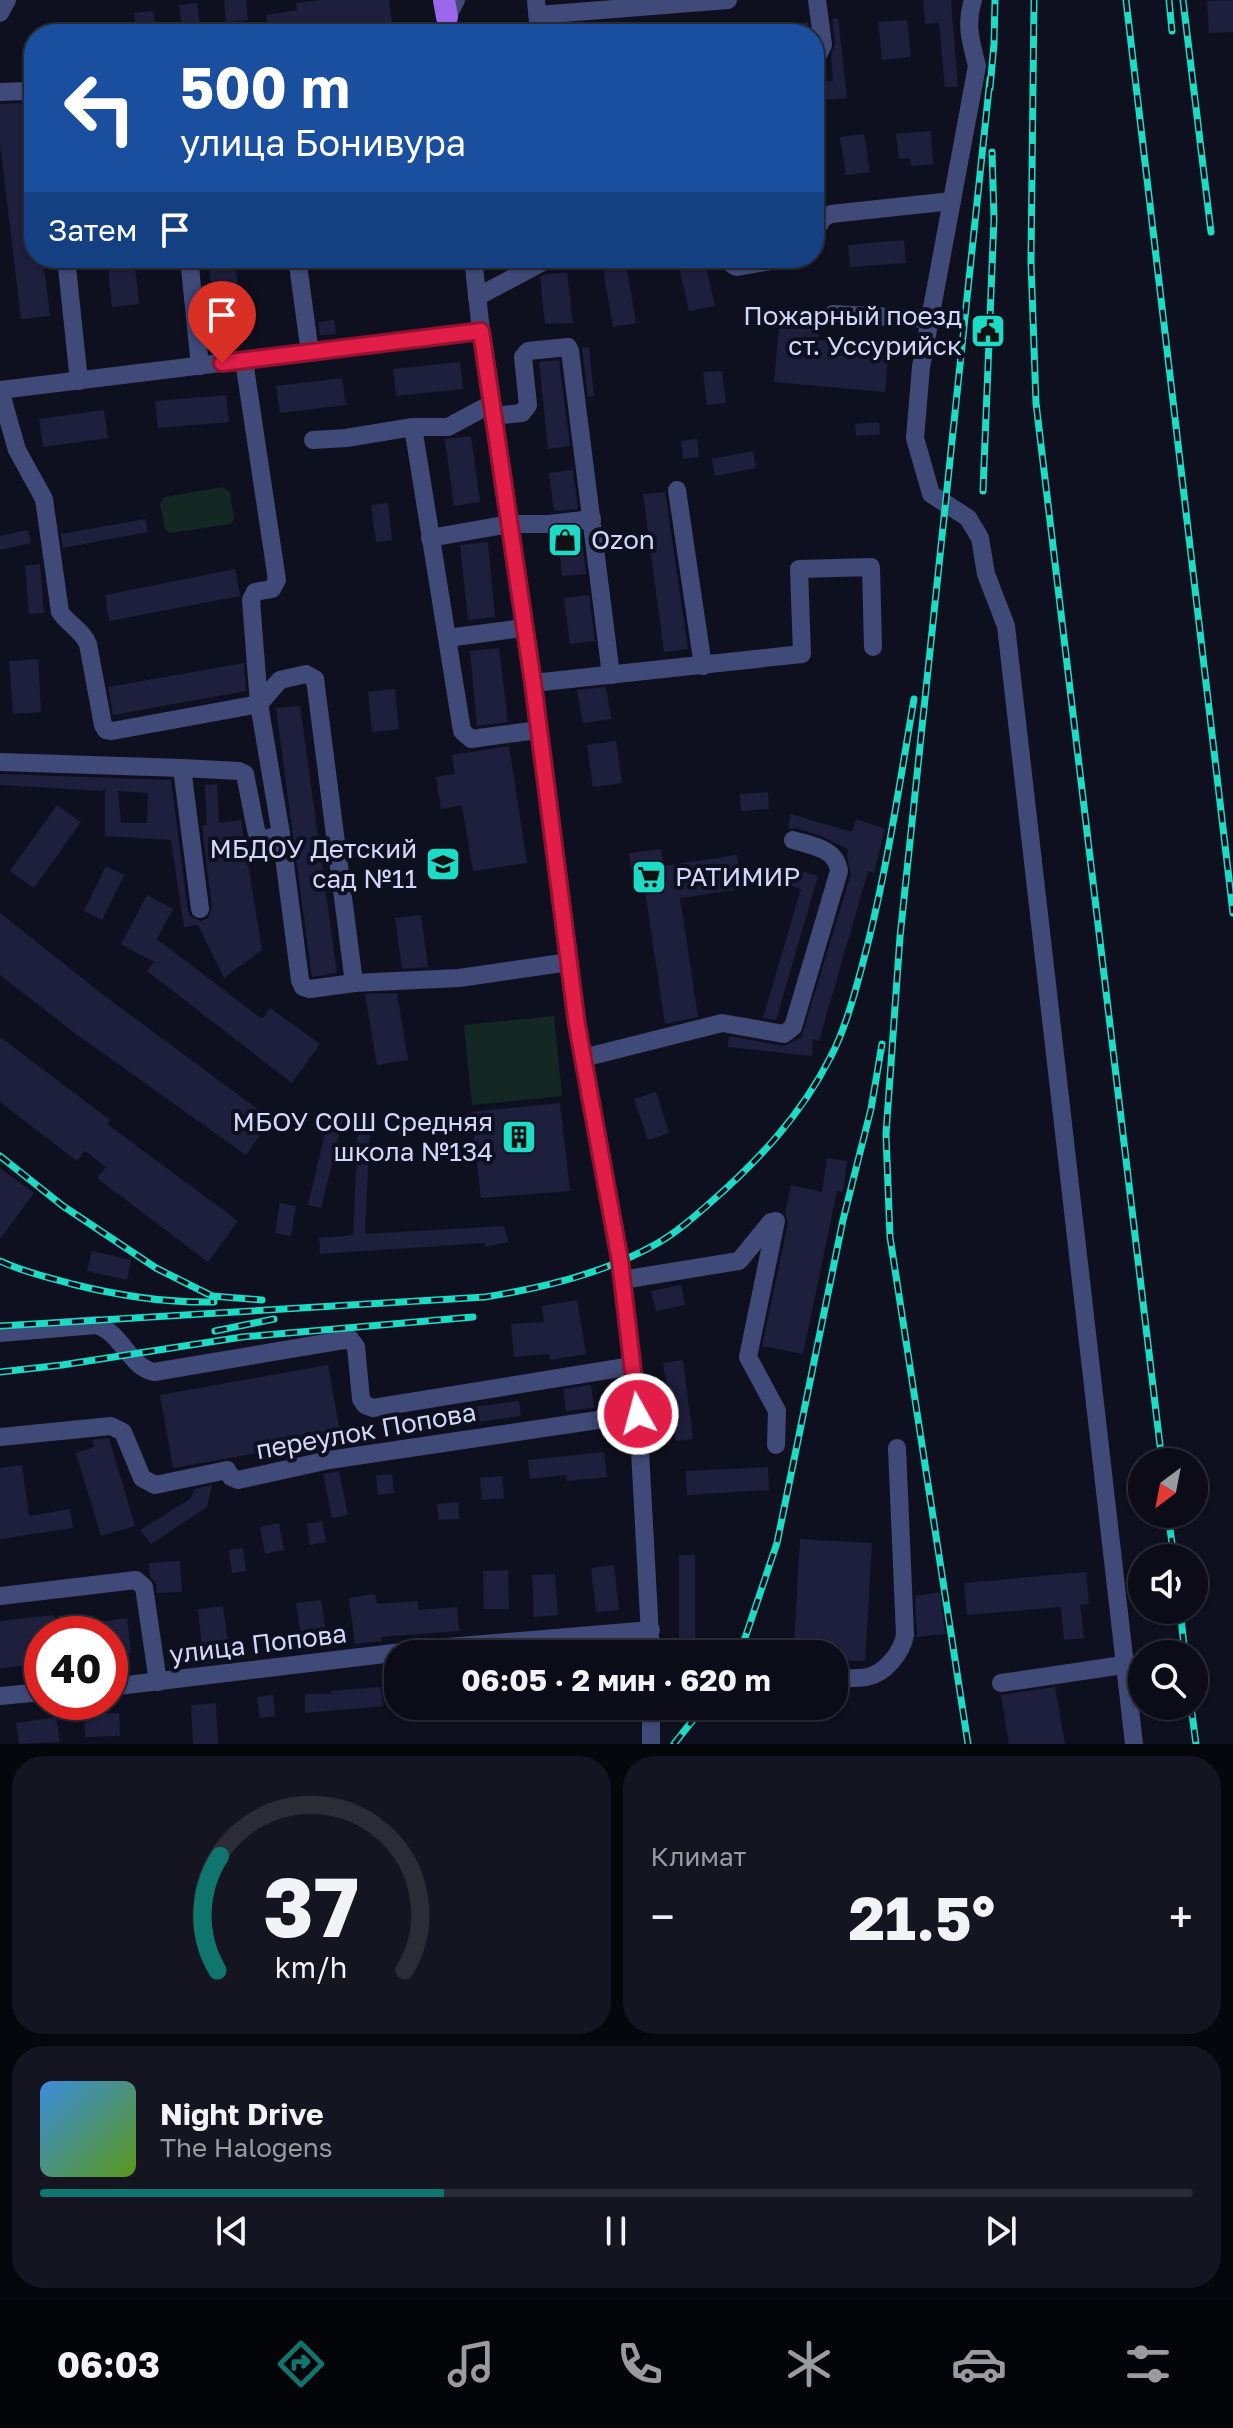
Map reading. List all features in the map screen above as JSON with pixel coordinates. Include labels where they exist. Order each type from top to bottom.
[{"type":"street","points":[[0,13],[7,0]]},
{"type":"street","points":[[537,7],[728,0]]},
{"type":"street","points":[[817,0],[820,24]]},
{"type":"street","points":[[973,0],[968,32],[977,66],[921,367],[915,438],[931,494],[968,518],[980,538],[986,574],[1006,626],[1134,1744]]},
{"type":"street","points":[[0,92],[24,91]]},
{"type":"street","points":[[824,218],[831,214],[952,201]]},
{"type":"street","points":[[67,268],[79,381]]},
{"type":"street","points":[[190,268],[200,366]]},
{"type":"street","points":[[298,268],[310,353]]},
{"type":"street","points":[[474,268],[583,1058],[622,1280],[638,1414],[651,1640]]},
{"type":"street","points":[[477,297],[531,268]]},
{"type":"street","points":[[833,314],[930,319]]},
{"type":"street","points":[[354,983],[315,679],[306,674],[280,680],[259,704],[106,730],[86,638],[60,612],[44,499],[17,450],[0,390],[481,331]]},
{"type":"street","points":[[313,440],[413,427],[448,427],[492,410],[522,413],[528,405],[525,354],[528,351],[568,347],[611,675]]},
{"type":"street","points":[[244,361],[277,580],[272,589],[255,592],[251,600],[259,704],[303,987],[459,978],[569,962]]},
{"type":"street","points":[[413,427],[462,731],[471,739],[538,730]]},
{"type":"street","points":[[677,490],[703,666]]},
{"type":"street","points":[[430,538],[509,524],[549,524],[592,519]]},
{"type":"street","points":[[533,683],[802,654],[799,569],[871,567],[873,647]]},
{"type":"street","points":[[447,638],[523,628]]},
{"type":"street","points":[[0,762],[239,771],[245,774],[259,837],[266,839],[281,834]]},
{"type":"street","points":[[182,768],[200,909]]},
{"type":"street","points":[[583,1058],[722,1023],[784,1034],[793,1027],[839,871],[830,853],[793,840]]},
{"type":"street","points":[[622,1280],[739,1261],[771,1222],[776,1221],[748,1357],[777,1411],[776,1445]]},
{"type":"street","points":[[0,1333],[96,1325],[110,1331],[144,1368],[154,1372],[350,1339],[356,1347],[361,1399],[373,1408],[632,1366]]},
{"type":"street","name":"переулок Попова","points":[[0,1437],[111,1426],[123,1432],[142,1478],[155,1485],[227,1470],[231,1477],[238,1480],[359,1455],[638,1414]]},
{"type":"street","points":[[848,1678],[868,1677],[880,1671],[903,1646],[897,1448]]},
{"type":"street","points":[[0,1596],[136,1580],[144,1587],[158,1682]]},
{"type":"street","name":"улица Попова","points":[[128,1685],[435,1648],[651,1630]]},
{"type":"street","points":[[1001,1683],[1123,1665]]},
{"type":"street","points":[[0,1696],[24,1694]]},
{"type":"street","points":[[651,1720],[651,1744]]},
{"type":"green space","points":[[222,487],[230,492],[234,519],[230,524],[170,533],[165,529],[160,504],[165,497]]},
{"type":"green space","points":[[554,1016],[562,1096],[472,1105],[464,1025]]},
{"type":"building","points":[[224,0],[246,0],[248,20],[226,22]]},
{"type":"building","points":[[389,0],[392,24],[267,24],[266,15],[297,10],[296,3]]},
{"type":"building","points":[[923,0],[951,0],[958,87],[945,87],[939,23],[925,24]]},
{"type":"building","points":[[1233,0],[1233,32],[1209,33],[1207,1]]},
{"type":"building","points":[[197,3],[200,24],[181,24],[179,5]]},
{"type":"building","points":[[153,11],[155,24],[136,24],[134,13]]},
{"type":"building","points":[[838,18],[847,98],[824,100],[824,82],[833,81],[831,56],[835,43],[832,19]]},
{"type":"building","points":[[907,20],[911,57],[882,60],[878,22]]},
{"type":"building","points":[[0,104],[24,105],[24,268],[44,268],[50,316],[21,319],[0,144]]},
{"type":"building","points":[[931,131],[933,164],[911,166],[910,158],[899,159],[896,134]]},
{"type":"building","points":[[864,134],[870,172],[846,175],[840,137]]},
{"type":"building","points":[[904,240],[906,263],[850,267],[848,245]]},
{"type":"building","points":[[108,268],[135,268],[139,304],[112,307]]},
{"type":"building","points":[[209,268],[236,268],[238,290],[212,293]]},
{"type":"building","points":[[603,268],[627,268],[636,323],[613,327]]},
{"type":"building","points":[[679,268],[706,268],[715,306],[689,311]]},
{"type":"building","points":[[567,272],[573,323],[545,324],[540,277]]},
{"type":"building","points":[[793,310],[821,313],[818,340],[889,346],[885,392],[774,382],[779,328],[791,329]]},
{"type":"building","points":[[334,320],[336,334],[320,335],[318,322]]},
{"type":"building","points":[[589,347],[594,396],[588,397],[582,348]]},
{"type":"building","points":[[559,360],[570,446],[548,449],[539,362]]},
{"type":"building","points":[[460,362],[463,389],[396,396],[393,369]]},
{"type":"building","points":[[722,371],[726,403],[707,405],[703,372]]},
{"type":"building","points":[[342,378],[346,405],[280,413],[276,386]]},
{"type":"building","points":[[226,395],[229,422],[158,428],[155,401]]},
{"type":"building","points":[[104,410],[108,438],[43,447],[39,419]]},
{"type":"building","points":[[879,422],[880,434],[856,436],[855,424]]},
{"type":"building","points":[[471,436],[480,502],[454,506],[445,439]]},
{"type":"building","points":[[697,439],[699,457],[683,459],[681,441]]},
{"type":"building","points":[[753,451],[756,468],[715,476],[712,459]]},
{"type":"building","points":[[573,470],[578,509],[554,511],[549,473]]},
{"type":"building","points":[[665,492],[688,649],[664,652],[643,494]]},
{"type":"building","points":[[388,503],[392,540],[376,542],[371,505]]},
{"type":"building","points":[[145,519],[148,532],[63,548],[61,534]]},
{"type":"building","points":[[28,530],[31,543],[0,550],[0,536]]},
{"type":"building","points":[[581,532],[586,574],[562,576],[558,535]]},
{"type":"building","points":[[488,542],[495,617],[468,620],[460,545]]},
{"type":"building","points":[[40,564],[44,613],[29,614],[25,566]]},
{"type":"building","points":[[235,569],[240,596],[109,621],[105,595]]},
{"type":"building","points":[[589,595],[595,641],[570,644],[564,598]]},
{"type":"building","points":[[499,648],[508,722],[477,726],[470,651]]},
{"type":"building","points":[[38,659],[41,712],[13,714],[9,661]]},
{"type":"building","points":[[244,663],[246,691],[113,715],[108,687]]},
{"type":"building","points":[[606,687],[611,719],[583,723],[577,690]]},
{"type":"building","points":[[395,689],[399,729],[372,732],[368,692]]},
{"type":"building","points":[[300,706],[337,973],[312,977],[276,708]]},
{"type":"building","points":[[616,741],[622,783],[593,787],[587,745]]},
{"type":"building","points":[[509,746],[527,863],[473,871],[462,805],[441,809],[436,777],[455,774],[452,755]]},
{"type":"building","points":[[0,774],[171,780],[188,911],[191,917],[201,921],[208,918],[212,908],[202,826],[207,825],[205,785],[217,784],[219,823],[241,820],[262,950],[224,978],[198,925],[184,927],[171,840],[105,836],[105,788],[103,791],[0,785]],"holes":[[[118,791],[148,793],[147,823],[121,823]]]},
{"type":"building","points":[[768,792],[769,809],[741,811],[740,794]]},
{"type":"building","points":[[57,805],[81,822],[34,888],[10,871]]},
{"type":"building","points":[[791,814],[852,832],[856,819],[885,829],[874,873],[868,871],[819,1041],[813,1039],[812,1056],[728,1047],[729,1036],[783,1046],[801,1038],[851,874],[848,849],[819,835],[796,828],[788,829]]},
{"type":"building","points":[[661,849],[664,866],[737,855],[742,889],[680,898],[698,1017],[665,1024],[645,891],[635,893],[629,853]]},
{"type":"building","points":[[781,865],[818,876],[776,1020],[763,1018],[801,889],[778,882]]},
{"type":"building","points":[[106,866],[124,875],[102,920],[84,911]]},
{"type":"building","points":[[147,895],[173,909],[157,939],[262,1019],[270,1008],[320,1044],[292,1083],[147,971],[154,962],[121,944]]},
{"type":"building","points":[[0,913],[106,997],[271,1119],[246,1155],[76,1034],[0,975]]},
{"type":"building","points":[[421,915],[428,967],[402,969],[395,918]]},
{"type":"building","points":[[397,993],[408,1060],[377,1065],[365,994]]},
{"type":"building","points":[[0,1037],[110,1120],[107,1124],[238,1221],[208,1262],[97,1178],[106,1167],[85,1151],[77,1161],[0,1102]]},
{"type":"building","points":[[656,1092],[669,1133],[648,1140],[634,1099]]},
{"type":"building","name":"МБОУ СОШ Средняя школа №134","points":[[560,1103],[570,1191],[481,1198],[471,1112]]},
{"type":"building","points":[[330,1112],[344,1115],[321,1208],[308,1205]]},
{"type":"building","points":[[358,1128],[370,1129],[365,1234],[504,1226],[508,1242],[485,1247],[484,1243],[320,1254],[319,1238],[353,1235]]},
{"type":"building","points":[[827,1158],[847,1161],[843,1192],[837,1191],[803,1354],[762,1346],[788,1223],[785,1214],[791,1185],[822,1192]]},
{"type":"building","points":[[0,1168],[34,1193],[0,1239]]},
{"type":"building","points":[[280,1203],[296,1206],[291,1236],[275,1233]]},
{"type":"building","points":[[92,1251],[131,1260],[127,1280],[87,1271]]},
{"type":"building","points":[[681,1285],[685,1305],[656,1311],[651,1291]]},
{"type":"building","points":[[577,1300],[586,1354],[550,1360],[549,1354],[514,1357],[511,1324],[544,1322],[542,1306]]},
{"type":"building","points":[[683,1360],[693,1439],[676,1441],[663,1363]]},
{"type":"building","points":[[328,1365],[341,1438],[173,1468],[160,1395]]},
{"type":"building","points":[[591,1385],[594,1408],[566,1411],[563,1389]]},
{"type":"building","points":[[519,1401],[521,1416],[395,1434],[392,1418]]},
{"type":"building","points":[[109,1438],[135,1526],[101,1536],[76,1453],[94,1447],[92,1440]]},
{"type":"building","points":[[604,1452],[607,1477],[567,1481],[566,1475],[530,1479],[528,1460]]},
{"type":"building","points":[[22,1465],[29,1516],[70,1509],[73,1528],[0,1539],[0,1468]]},
{"type":"building","points":[[768,1467],[769,1490],[687,1495],[686,1471]]},
{"type":"building","points":[[339,1471],[348,1515],[332,1518],[323,1474]]},
{"type":"building","points":[[392,1474],[394,1493],[378,1495],[376,1475]]},
{"type":"building","points":[[502,1476],[504,1498],[482,1500],[480,1478]]},
{"type":"building","points":[[212,1485],[207,1507],[151,1544],[140,1530],[190,1499],[195,1489]]},
{"type":"building","points":[[458,1502],[459,1519],[439,1520],[437,1504]]},
{"type":"building","points":[[322,1521],[326,1542],[310,1545],[307,1524]]},
{"type":"building","points":[[279,1523],[284,1550],[265,1554],[260,1527]]},
{"type":"building","points":[[800,1539],[872,1543],[865,1661],[848,1660],[848,1640],[794,1640]]},
{"type":"building","points":[[243,1548],[246,1571],[232,1573],[229,1550]]},
{"type":"building","points":[[679,1555],[695,1555],[695,1640],[679,1640]]},
{"type":"building","points":[[180,1561],[182,1592],[157,1593],[149,1563]]},
{"type":"building","points":[[614,1565],[619,1610],[596,1612],[591,1568]]},
{"type":"building","points":[[508,1570],[509,1609],[484,1609],[483,1571]]},
{"type":"building","points":[[1086,1572],[1089,1604],[1080,1605],[1084,1638],[1064,1640],[1061,1607],[967,1615],[964,1583]]},
{"type":"building","points":[[555,1574],[558,1615],[534,1617],[532,1575]]},
{"type":"building","points":[[940,1592],[945,1634],[917,1637],[915,1596]]},
{"type":"building","points":[[375,1594],[377,1604],[418,1601],[418,1610],[457,1607],[459,1631],[381,1637],[382,1641],[355,1644],[349,1598]]},
{"type":"building","points":[[321,1600],[328,1647],[303,1651],[296,1603]]},
{"type":"building","points":[[223,1606],[230,1660],[204,1664],[198,1609]]},
{"type":"building","points":[[24,1618],[24,1666],[0,1668],[0,1621]]},
{"type":"building","points":[[128,1627],[131,1653],[128,1653]]},
{"type":"building","points":[[381,1687],[383,1706],[305,1713],[305,1694],[332,1694],[331,1691]]},
{"type":"building","points":[[1055,1687],[1065,1744],[1009,1744],[1001,1695]]},
{"type":"building","points":[[273,1695],[275,1716],[260,1718],[257,1697]]},
{"type":"building","points":[[216,1703],[218,1744],[193,1744],[191,1705]]},
{"type":"building","points":[[56,1720],[60,1742],[19,1744],[16,1723]]},
{"type":"building","points":[[84,1720],[119,1720],[120,1736],[85,1737]]},
{"type":"railway","points":[[990,88],[995,0]]},
{"type":"railway","points":[[1034,0],[1031,262],[1036,403],[1160,1448]]},
{"type":"railway","points":[[1126,0],[1233,913]]},
{"type":"railway","points":[[1169,0],[1172,31]]},
{"type":"railway","points":[[1183,0],[1211,232]]},
{"type":"railway","points":[[968,1744],[890,1237],[886,1134],[900,937],[990,79]]},
{"type":"railway","points":[[983,491],[994,218],[992,152]]},
{"type":"railway","points":[[0,1326],[485,1297],[552,1284],[596,1271],[638,1254],[672,1234],[728,1186],[777,1136],[806,1099],[836,1046],[852,1002],[875,913],[914,699]]},
{"type":"railway","points":[[744,1640],[777,1543],[843,1220],[871,1109],[882,1044]]},
{"type":"railway","points":[[0,1156],[63,1206],[156,1268],[212,1296],[262,1300]]},
{"type":"railway","points":[[0,1261],[35,1274],[108,1292],[160,1300],[214,1302]]},
{"type":"railway","points":[[0,1372],[242,1337],[473,1317]]},
{"type":"railway","points":[[215,1331],[274,1319]]},
{"type":"railway","points":[[1170,1528],[1172,1544]]},
{"type":"railway","points":[[1182,1624],[1183,1640]]},
{"type":"railway","points":[[674,1744],[693,1720]]},
{"type":"railway","points":[[1193,1720],[1196,1744]]},
{"type":"place","name":"Пожарный поезд ст. Уссурийск","points":[[988,331]]},
{"type":"place","name":"Ozon","points":[[565,540]]},
{"type":"place","name":"МБДОУ Детский сад №11","points":[[443,864]]},
{"type":"place","name":"РАТИМИР","points":[[649,877]]},
{"type":"place","name":"МБОУ СОШ Средняя школа №134","points":[[519,1137]]},
{"type":"route","points":[[222,363],[481,331],[533,683],[577,1025],[620,1261],[638,1414]]}]
